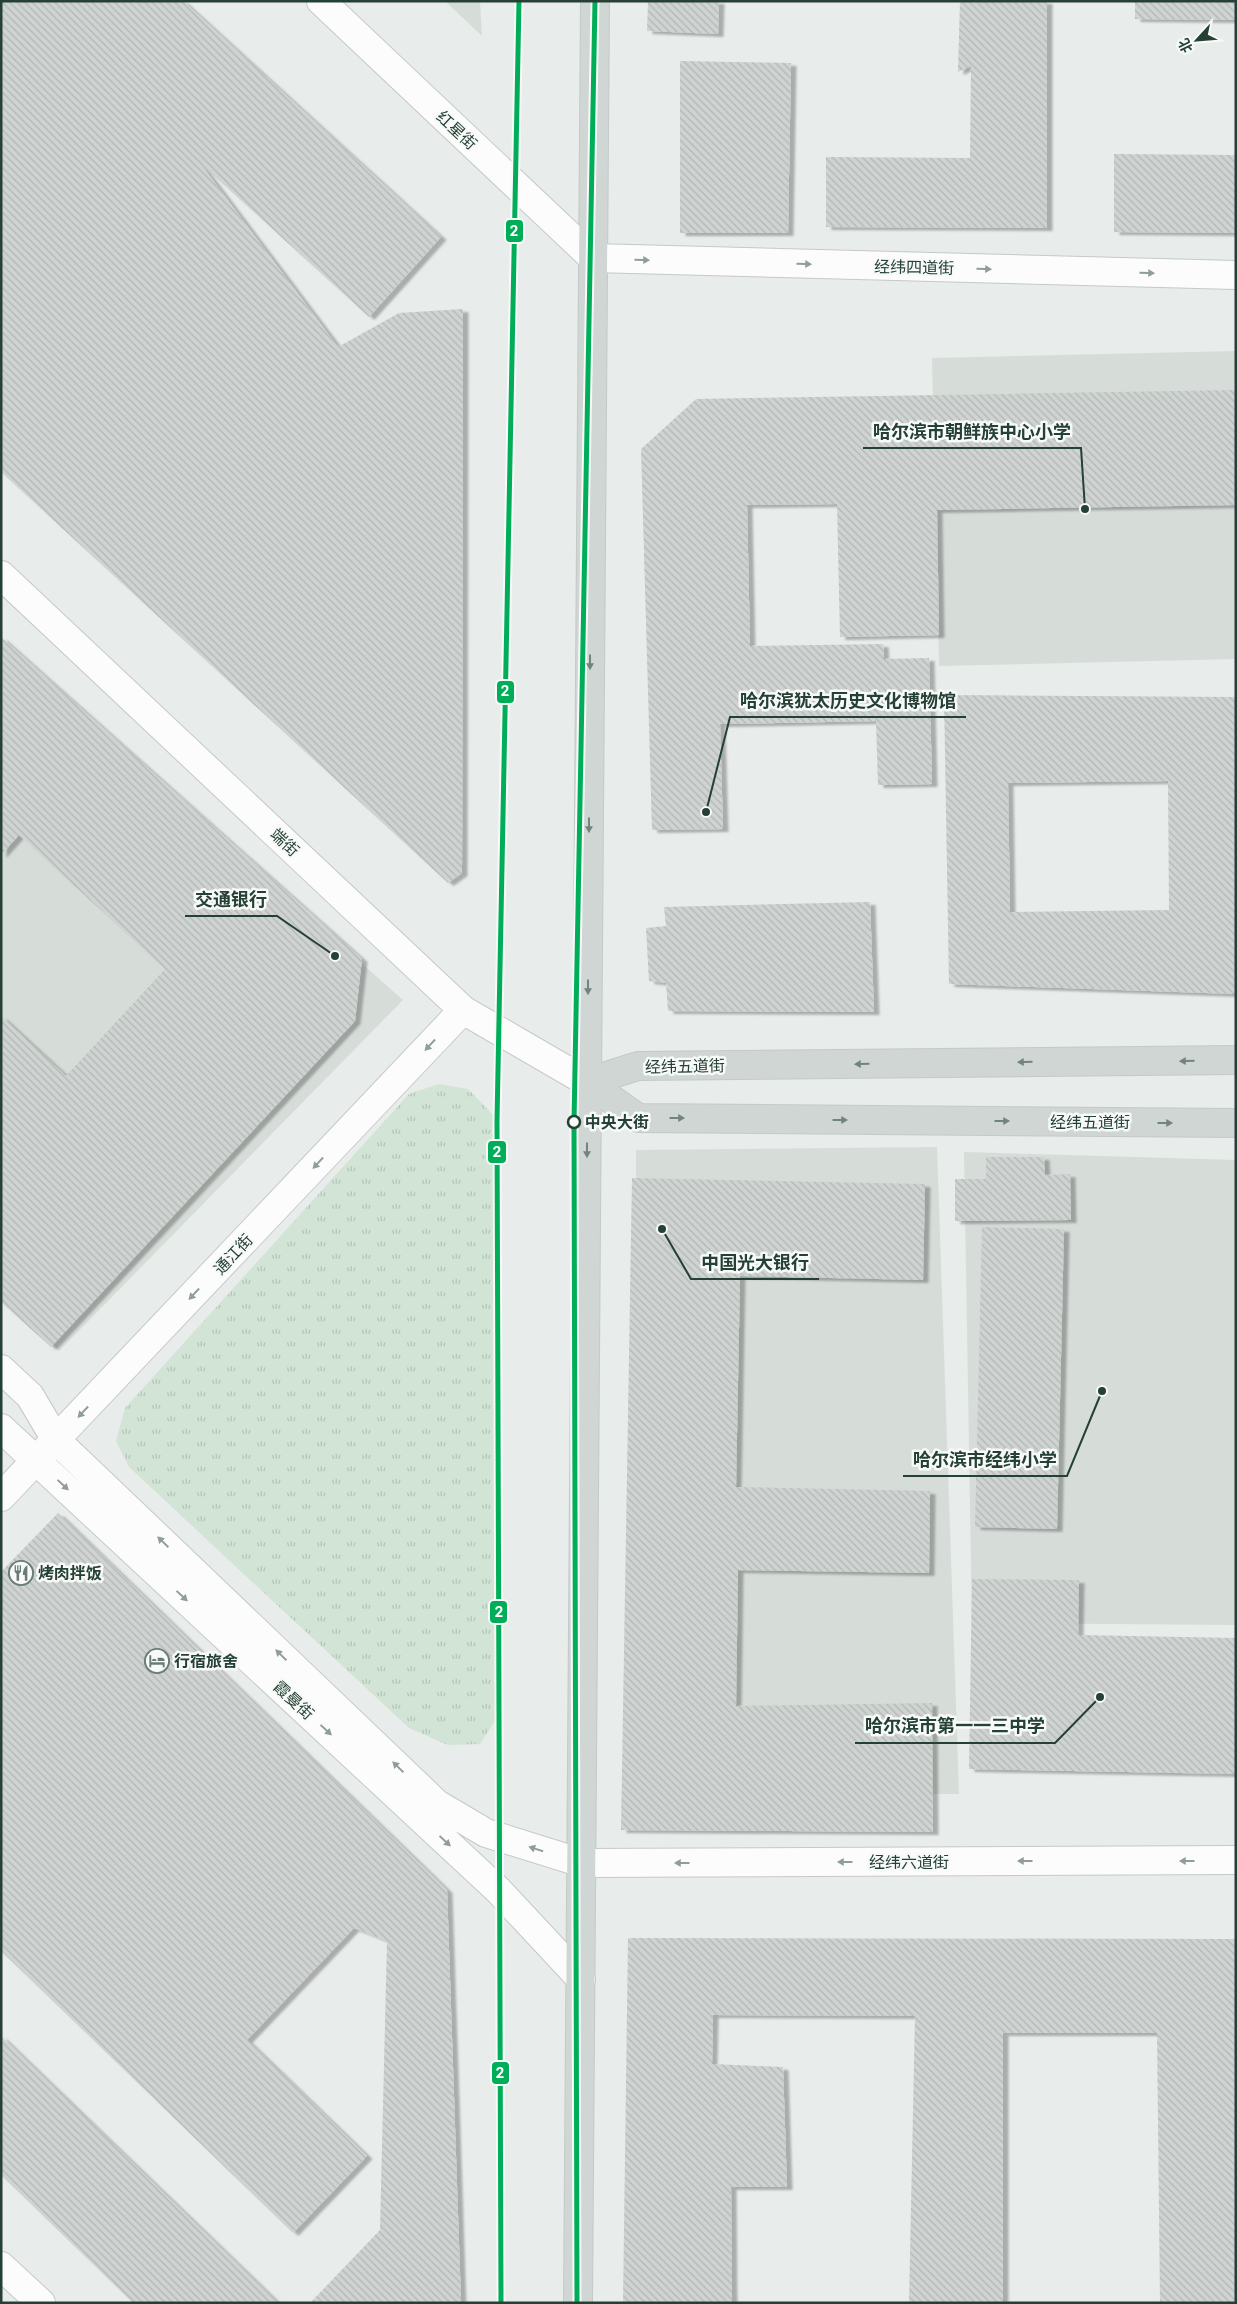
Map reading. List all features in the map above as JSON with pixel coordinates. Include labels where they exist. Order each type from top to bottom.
[{"type":"main road","points":[[578,2303],[595,1]]},
{"type":"main road","name":"经纬五道街","points":[[587,1082],[638,1066],[1236,1060]]},
{"type":"main road","name":"经纬五道街","points":[[587,1082],[638,1118],[1236,1123]]},
{"type":"street","name":"红星街","points":[[321,1],[593,258]]},
{"type":"street","name":"经纬四道街","points":[[593,258],[1236,275]]},
{"type":"street","name":"端街","points":[[1,575],[463,1010],[587,1082]]},
{"type":"street","name":"通江街","points":[[1,1496],[463,1010]]},
{"type":"street","name":"霞曼街","points":[[1,1369],[30,1396],[56,1440],[437,1804],[486,1833],[582,1863]]},
{"type":"street","name":"霞曼街","points":[[1,1428],[498,1890],[581,1979]]},
{"type":"street","name":"经纬六道街","points":[[582,1863],[1236,1860]]},
{"type":"street","points":[[1,2266],[41,2303]]},
{"type":"shaded area","points":[[445,1],[480,1],[482,36]]},
{"type":"shaded area","points":[[1236,351],[1236,659],[939,666],[932,358]]},
{"type":"shaded area","points":[[1,645],[403,1000],[59,1351],[1,1297]]},
{"type":"shaded area","points":[[937,1147],[959,1794],[635,1793],[636,1150]]},
{"type":"shaded area","points":[[964,1152],[1236,1160],[1236,1625],[972,1623]]},
{"type":"green space","points":[[439,1084],[468,1089],[495,1117],[499,1160],[497,1718],[480,1744],[448,1745],[409,1728],[129,1467],[116,1441],[125,1408],[409,1094]]},
{"type":"building","points":[[1,1],[183,1],[441,237],[369,317],[200,163],[338,347],[399,313],[463,309],[462,873],[448,883],[1,472]]},
{"type":"building","points":[[648,1],[719,1],[718,34],[647,31]]},
{"type":"building","points":[[960,1],[1047,1],[1047,228],[826,227],[826,157],[970,158],[971,66],[958,72]]},
{"type":"building","points":[[1135,1],[1236,1],[1236,20],[1135,19]]},
{"type":"building","points":[[680,61],[791,63],[788,233],[680,233]]},
{"type":"building","points":[[1114,154],[1236,155],[1236,233],[1114,232]]},
{"type":"building","points":[[1236,390],[1236,505],[937,510],[939,635],[840,637],[837,504],[747,505],[750,646],[883,644],[884,659],[929,658],[932,784],[878,785],[876,721],[720,724],[723,829],[652,830],[641,449],[696,399]]},
{"type":"building","points":[[1,637],[362,959],[355,1021],[51,1347],[1,1302],[1,1016],[66,1076],[165,969],[19,835],[1,855]]},
{"type":"building","points":[[944,695],[1236,697],[1236,994],[949,984]],"holes":[[[1168,781],[1169,910],[1010,912],[1008,783]]]},
{"type":"building","points":[[870,902],[874,1012],[668,1011],[666,983],[649,981],[646,928],[666,926],[664,907]]},
{"type":"building","points":[[986,1157],[1044,1157],[1045,1175],[1070,1174],[1071,1220],[955,1221],[955,1179],[986,1179]]},
{"type":"building","points":[[632,1178],[925,1184],[923,1280],[740,1276],[736,1487],[930,1491],[929,1573],[738,1570],[736,1706],[932,1703],[933,1832],[621,1830]]},
{"type":"building","points":[[982,1227],[1064,1229],[1057,1529],[975,1527]]},
{"type":"building","points":[[58,1513],[447,1890],[461,2303],[310,2303],[380,2230],[387,1941],[354,1928],[247,2040],[367,2156],[293,2233],[1,1951],[1,1572]]},
{"type":"building","points":[[972,1579],[1079,1580],[1078,1635],[1236,1638],[1236,1774],[969,1769]]},
{"type":"building","points":[[628,1938],[1236,1939],[1236,2303],[1160,2303],[1157,2033],[1003,2033],[1003,2303],[909,2303],[915,2016],[713,2015],[712,2064],[783,2067],[787,2187],[731,2187],[732,2303],[623,2303]]},
{"type":"building","points":[[1,2036],[278,2303],[133,2303],[1,2175]]},
{"type":"transit line","name":"2","points":[[501,2303],[497,1121],[519,1]]},
{"type":"transit line","name":"2","points":[[577,2303],[574,1122],[595,1]]},
{"type":"place","name":"哈尔滨市朝鲜族中心小学","points":[[1085,509]]},
{"type":"place","name":"哈尔滨犹太历史文化博物馆","points":[[706,812]]},
{"type":"place","name":"交通银行","points":[[335,956]]},
{"type":"place","name":"中央大街","points":[[574,1122]]},
{"type":"place","name":"中国光大银行","points":[[662,1229]]},
{"type":"place","name":"哈尔滨市经纬小学","points":[[1102,1391]]},
{"type":"place","name":"烤肉拌饭","points":[[21,1573]]},
{"type":"place","name":"行宿旅舍","points":[[157,1661]]},
{"type":"place","name":"哈尔滨市第一一三中学","points":[[1100,1697]]}]
